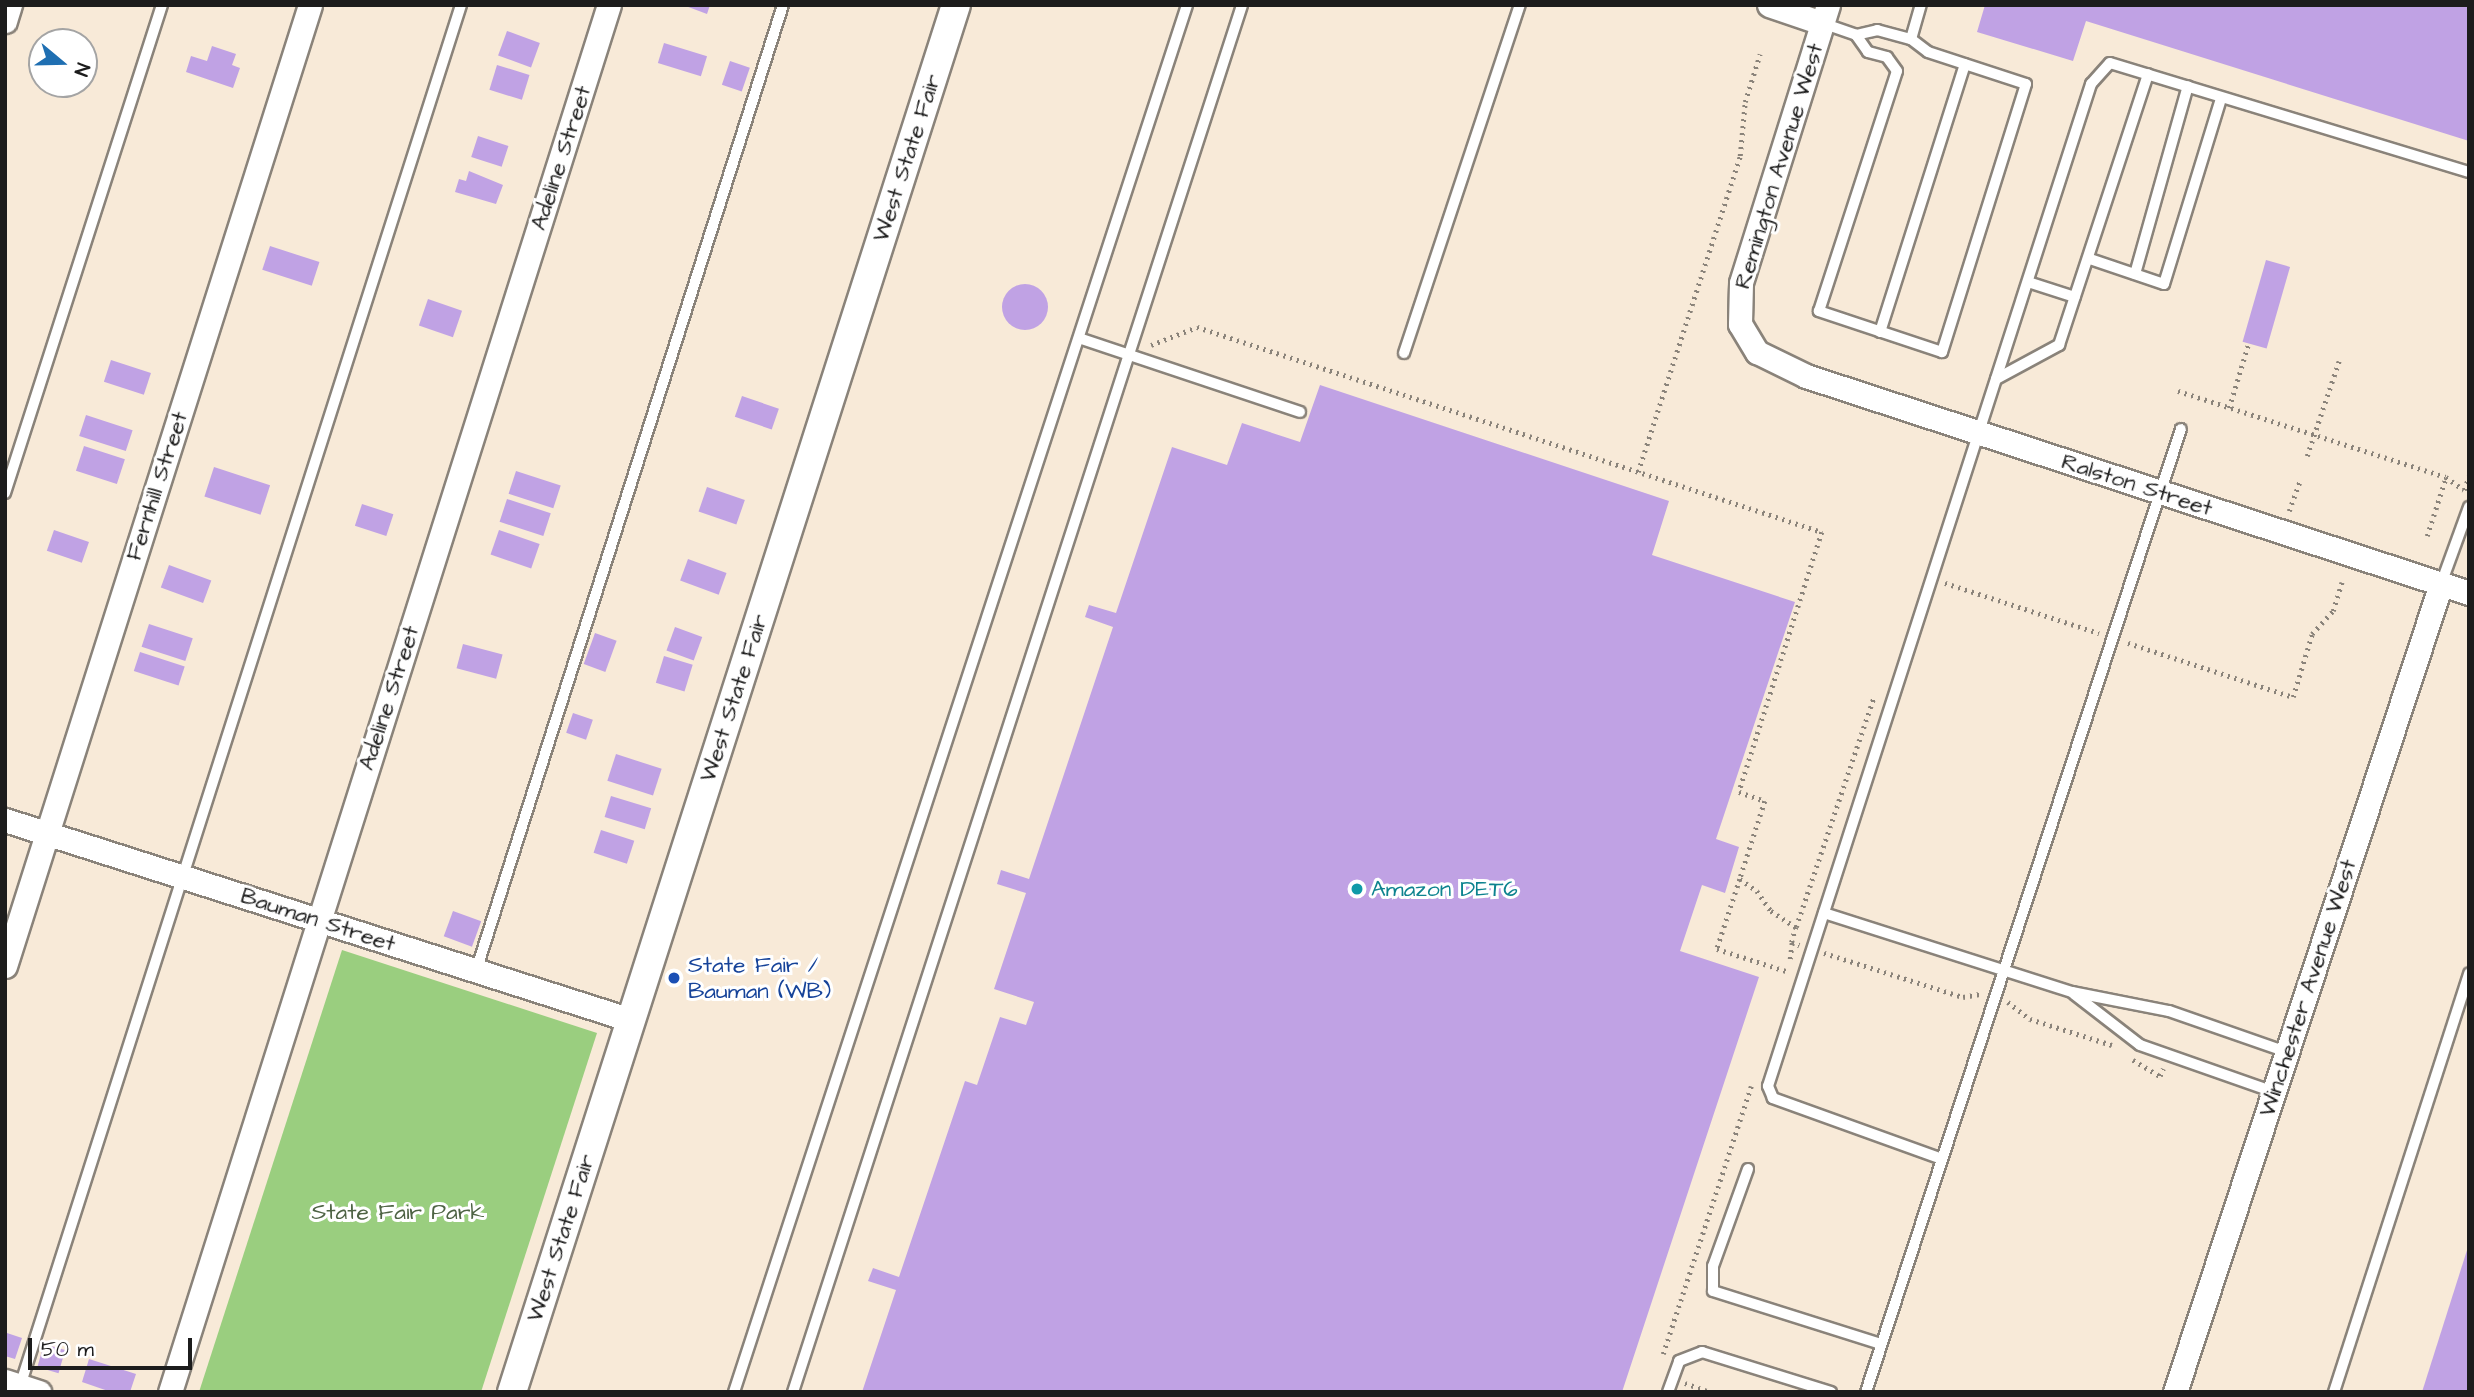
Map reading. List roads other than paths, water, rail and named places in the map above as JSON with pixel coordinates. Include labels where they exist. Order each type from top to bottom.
[{"type":"street","points":[[5,21],[10,5]]},
{"type":"street","name":"Fernhill Street","points":[[5,966],[310,5]]},
{"type":"street","name":"Adeline Street","points":[[170,1392],[609,5]]},
{"type":"street","name":"West State Fair","points":[[512,1392],[956,5]]},
{"type":"street","points":[[1769,5],[1825,14]]},
{"type":"street","name":"Remington Avenue West","points":[[1806,376],[1757,352],[1740,324],[1737,307],[1749,256],[1825,14]]},
{"type":"street","name":"Ralston Street","points":[[1806,376],[2469,593]]},
{"type":"street","name":"Winchester Avenue West","points":[[2175,1392],[2441,584]]},
{"type":"street","name":"Bauman Street","points":[[5,820],[631,1020]]},
{"type":"lane","points":[[5,493],[162,5]]},
{"type":"lane","points":[[21,1388],[461,5]]},
{"type":"lane","points":[[476,971],[783,5]]},
{"type":"lane","points":[[734,1392],[1187,5]]},
{"type":"lane","points":[[793,1392],[1242,5]]},
{"type":"lane","points":[[1404,353],[1520,5]]},
{"type":"lane","points":[[1911,39],[1921,5]]},
{"type":"lane","points":[[1825,14],[1856,35],[1868,52],[1887,57],[1897,71],[1819,311],[1942,352],[2025,84],[1928,52],[1911,39],[1877,30],[1856,35]]},
{"type":"lane","points":[[1942,1159],[1773,1098],[1768,1086],[2091,84],[2110,63],[2188,86],[2221,99],[2469,172]]},
{"type":"lane","points":[[1880,332],[1965,64]]},
{"type":"lane","points":[[1996,379],[2059,345],[2090,259],[2148,74]]},
{"type":"lane","points":[[2135,274],[2188,86]]},
{"type":"lane","points":[[2090,259],[2164,284],[2221,99]]},
{"type":"lane","points":[[2028,282],[2075,297]]},
{"type":"lane","points":[[1079,338],[1300,412]]},
{"type":"lane","points":[[1866,1392],[2181,429]]},
{"type":"lane","points":[[2441,584],[2469,507]]},
{"type":"lane","points":[[1824,913],[2072,992],[2169,1011],[2287,1052]]},
{"type":"lane","points":[[2334,1392],[2469,973]]},
{"type":"lane","points":[[2072,992],[2140,1045],[2274,1092]]},
{"type":"lane","points":[[1748,1170],[1713,1266],[1713,1291],[1881,1344]]},
{"type":"lane","points":[[1668,1392],[1679,1361],[1702,1352],[1831,1392]]},
{"type":"place","name":"Amazon DET6","points":[[1357,889]]},
{"type":"place","name":"State Fair / Bauman (WB)","points":[[674,978]]},
{"type":"park label","name":"State Fair Park","points":[[398,1212]]}]
